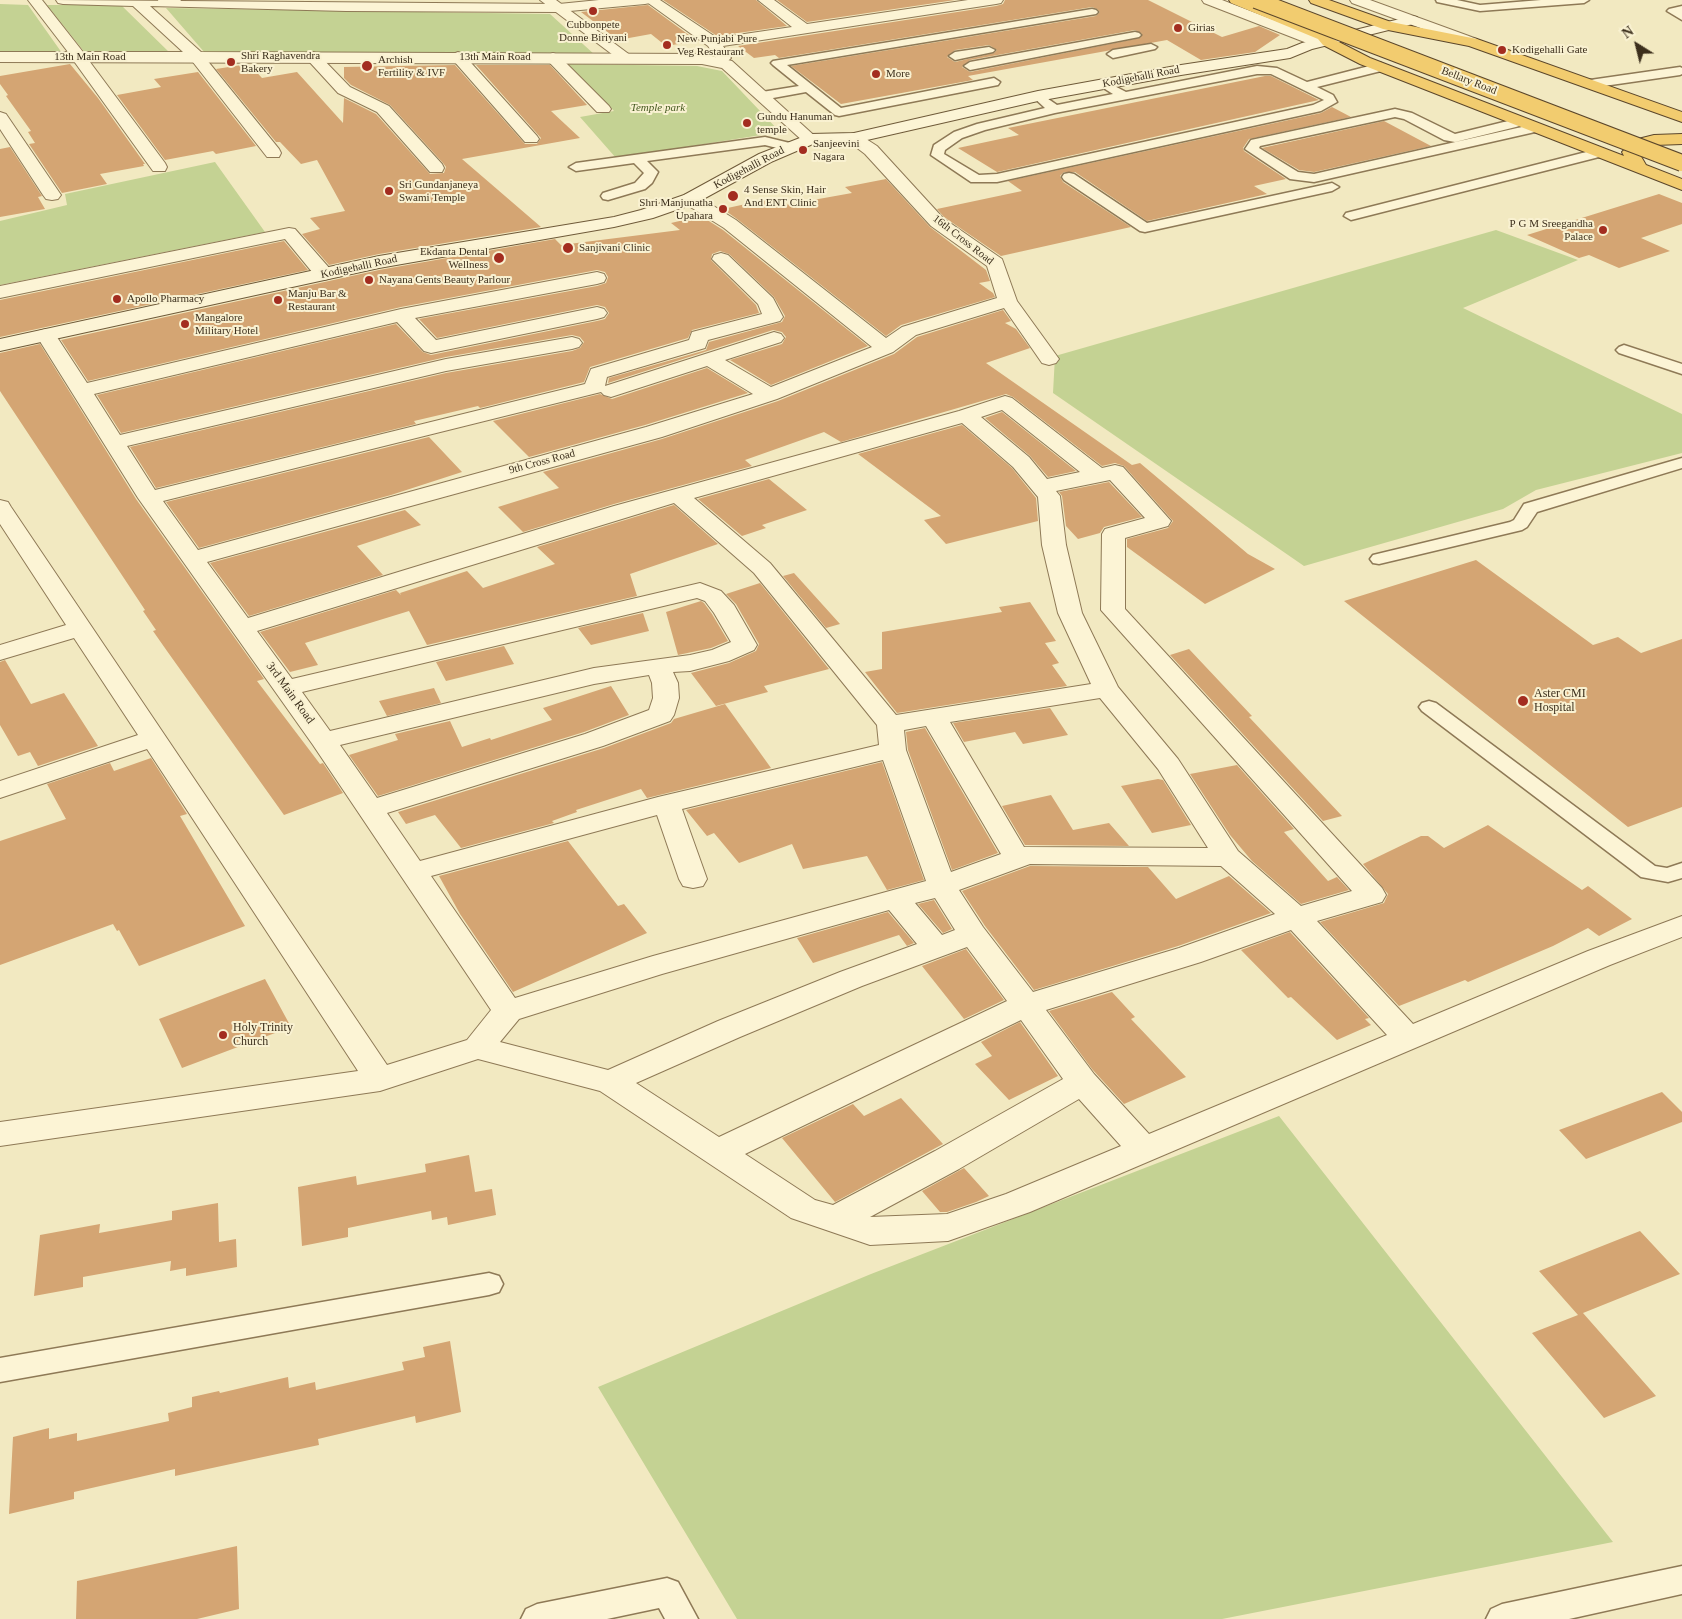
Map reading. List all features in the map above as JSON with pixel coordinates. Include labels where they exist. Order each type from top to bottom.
[{"type":"highway","points":[[1236,0],[1323,36],[1328,42],[1381,67],[1682,185]]},
{"type":"highway","name":"Bellary Road","points":[[1256,0],[1682,163]]},
{"type":"highway","points":[[1298,0],[1432,50]]},
{"type":"highway","points":[[1316,0],[1388,26],[1472,42],[1682,117]]},
{"type":"highway","points":[[1645,129],[1682,141]]},
{"type":"highway","points":[[1640,170],[1630,152],[1640,144],[1654,140],[1682,141]]},
{"type":"street","points":[[35,0],[159,167]]},
{"type":"street","points":[[63,0],[344,4],[553,4],[645,0]]},
{"type":"street","points":[[136,0],[197,57],[273,153]]},
{"type":"street","points":[[651,0],[714,43],[727,64],[810,139],[847,126],[1010,92],[1177,62],[1282,47],[1307,46]]},
{"type":"street","points":[[764,0],[804,29]]},
{"type":"street","points":[[714,43],[996,0]]},
{"type":"street","points":[[1209,0],[1312,40],[1328,42]]},
{"type":"street","points":[[1357,0],[1472,42]]},
{"type":"street","points":[[553,4],[626,58]]},
{"type":"street","name":"Kodigehalli Road","points":[[0,345],[379,262],[614,222],[647,214],[690,199],[789,147],[810,139],[854,138],[1038,96],[1240,59],[1290,53],[1307,46],[1412,20]]},
{"type":"street","name":"13th Main Road","points":[[0,57],[626,58],[702,59],[727,64]]},
{"type":"street","points":[[313,57],[344,90],[383,109],[436,168]]},
{"type":"street","points":[[458,57],[531,139]]},
{"type":"street","points":[[554,58],[603,109]]},
{"type":"street","points":[[0,117],[52,195]]},
{"type":"street","name":"16th Cross Road","points":[[854,138],[871,150],[937,222],[995,263],[1008,301],[1049,360]]},
{"type":"street","points":[[690,199],[730,224],[886,348],[909,331],[1008,301]]},
{"type":"street","points":[[0,292],[289,233],[324,274]]},
{"type":"street","points":[[150,498],[594,388],[598,373],[698,344],[699,336],[773,317],[766,302],[720,259],[760,249]]},
{"type":"street","points":[[80,390],[401,315],[597,278]]},
{"type":"street","points":[[431,347],[597,313]]},
{"type":"street","points":[[401,315],[446,365]]},
{"type":"street","name":"3rd Main Road","points":[[46,335],[113,443],[150,498],[324,740],[508,1011]]},
{"type":"street","points":[[611,391],[774,338]]},
{"type":"street","points":[[113,443],[446,365],[572,343]]},
{"type":"street","name":"9th Cross Road","points":[[193,559],[644,434],[770,395],[886,348]]},
{"type":"street","points":[[709,359],[770,395]]},
{"type":"street","points":[[242,627],[678,495],[966,415],[1005,402],[1098,476]]},
{"type":"street","points":[[966,415],[1021,462],[1048,496],[1054,545],[1070,613],[1106,689],[1169,765],[1228,857],[1296,917],[1408,1038]]},
{"type":"street","points":[[717,1153],[1026,1005],[1190,956],[1296,917],[1372,895],[1113,610],[1112,534],[1160,521],[1115,472],[1041,487]]},
{"type":"street","points":[[678,495],[762,568],[834,654],[892,737],[942,886],[973,934],[1083,1082],[1143,1150]]},
{"type":"street","points":[[3,516],[81,628],[380,1079]]},
{"type":"street","points":[[286,688],[700,590],[713,596],[725,610],[744,645],[720,656],[690,663],[594,676],[324,740]]},
{"type":"street","points":[[0,653],[81,628]]},
{"type":"street","points":[[370,809],[513,767],[661,715],[666,698],[665,683],[658,666]]},
{"type":"street","points":[[413,872],[667,804],[892,737],[934,717],[1106,689]]},
{"type":"street","points":[[934,717],[1017,858]]},
{"type":"street","points":[[0,790],[154,738]]},
{"type":"street","points":[[667,804],[693,879]]},
{"type":"street","points":[[478,1048],[508,1011],[653,966],[942,886],[1027,855],[1228,857]]},
{"type":"street","points":[[896,899],[936,948]]},
{"type":"street","points":[[0,1133],[380,1079],[478,1048],[610,1082],[803,1209],[870,1231],[948,1227],[1018,1203],[1599,958],[1682,926]]},
{"type":"street","points":[[610,1082],[730,1029],[851,979],[973,934]]},
{"type":"street","points":[[835,1220],[947,1160],[1083,1082]]},
{"type":"lane","points":[[1441,0],[1480,8],[1584,0]]},
{"type":"lane","points":[[1682,9],[1673,11],[1682,17]]},
{"type":"lane","points":[[1007,74],[995,83],[839,112],[777,63],[1092,12]]},
{"type":"lane","points":[[955,56],[1119,27]]},
{"type":"lane","points":[[970,66],[1135,35]]},
{"type":"lane","points":[[929,39],[995,83]]},
{"type":"lane","points":[[1103,56],[1151,47]]},
{"type":"lane","points":[[1306,86],[1381,67]]},
{"type":"lane","points":[[1257,70],[1273,71],[1306,86],[1328,98],[1331,102],[1317,108],[997,178],[976,179],[937,154],[939,148],[958,135],[981,127],[1055,109],[1124,96],[1257,70]]},
{"type":"lane","points":[[1590,84],[1680,71]]},
{"type":"lane","points":[[1103,84],[1124,96]]},
{"type":"lane","points":[[762,96],[809,88]]},
{"type":"lane","points":[[1038,96],[1055,109]]},
{"type":"lane","points":[[1520,122],[1455,138],[1448,138],[1408,116],[1395,113],[1256,143],[1251,149],[1295,176],[1314,178],[1535,128]]},
{"type":"lane","points":[[1069,177],[1145,228],[1295,196],[1551,134]]},
{"type":"lane","points":[[576,167],[765,141],[789,147]]},
{"type":"lane","points":[[1351,216],[1598,153]]},
{"type":"lane","points":[[608,196],[640,186],[647,180],[651,172],[636,159]]},
{"type":"lane","points":[[1624,350],[1682,368]]},
{"type":"lane","points":[[1379,559],[1516,526],[1521,523],[1530,508],[1682,463]]},
{"type":"lane","points":[[1429,707],[1649,872],[1668,875],[1682,870]]},
{"type":"lane","points":[[0,1370],[489,1284]]},
{"type":"lane","points":[[1502,1619],[1682,1580]]},
{"type":"lane","points":[[537,1619],[668,1592],[682,1619]]},
{"type":"green space","points":[[0,4],[28,5],[62,53],[0,53]]},
{"type":"green space","points":[[47,5],[121,5],[171,54],[86,54]]},
{"type":"green space","points":[[166,8],[550,14],[595,55],[205,53]]},
{"type":"green space","name":"Temple park","points":[[568,64],[697,66],[722,71],[780,132],[616,158],[580,117],[614,111]]},
{"type":"green space","points":[[215,162],[265,232],[0,285],[0,221],[67,205],[65,194]]},
{"type":"green space","points":[[1496,230],[1578,260],[1463,308],[1682,414],[1682,453],[1536,490],[1503,509],[1304,566],[1053,393],[1055,356]]},
{"type":"green space","points":[[1279,1116],[1613,1542],[1222,1619],[737,1619],[598,1387],[871,1274]]},
{"type":"building","points":[[663,0],[756,0],[787,26],[717,36]]},
{"type":"building","points":[[777,0],[955,0],[807,22]]},
{"type":"building","points":[[1005,0],[1148,0],[1222,37],[1259,26],[1280,35],[1255,52],[1201,60],[1167,40],[968,76],[973,80],[841,104],[791,66],[1096,16],[1100,12],[1092,7],[779,58],[775,55],[754,58],[738,46],[1003,4]],"holes":[[[1135,30],[1142,34],[1140,38],[970,72],[962,67],[970,60]],[[989,45],[997,50],[994,53],[955,62],[947,57],[955,50]]]},
{"type":"building","points":[[648,5],[697,41],[666,46],[651,34],[618,40],[581,12]]},
{"type":"building","points":[[70,64],[98,98],[145,164],[143,164],[144,166],[100,174],[107,184],[62,193],[29,144],[35,143],[28,132],[31,131],[6,96],[8,95],[0,84],[0,76]]},
{"type":"building","points":[[250,65],[262,78],[297,72],[343,123],[344,98],[376,114],[430,174],[444,173],[446,167],[390,105],[351,85],[344,78],[344,67],[455,65],[525,144],[537,144],[541,138],[476,65],[550,65],[587,105],[551,111],[580,138],[462,159],[541,227],[379,254],[329,265],[302,234],[320,229],[310,218],[345,211],[317,160],[301,164],[280,142],[276,142],[216,69]]},
{"type":"building","points":[[198,72],[256,146],[216,154],[213,151],[165,160],[117,95],[161,87],[154,79]]},
{"type":"building","points":[[1271,76],[1319,100],[997,172],[958,148],[1019,135],[1008,128]]},
{"type":"building","points":[[1332,107],[1351,117],[1249,139],[1243,148],[1244,151],[1286,179],[1254,186],[1267,194],[1147,221],[1075,172],[1064,172],[1060,176],[1063,182],[1131,227],[1001,256],[944,217],[937,209],[1022,191],[1008,181],[1321,113]]},
{"type":"building","points":[[1384,121],[1431,146],[1314,172],[1299,170],[1262,148]]},
{"type":"building","points":[[10,147],[42,196],[38,197],[45,209],[0,217],[0,149]]},
{"type":"building","points":[[886,179],[930,227],[986,270],[990,281],[979,283],[993,293],[995,297],[901,325],[886,336],[723,209],[764,200],[774,207],[852,193],[845,187]]},
{"type":"building","name":"P G M Sreegandha Palace","points":[[1659,194],[1682,203],[1682,224],[1641,238],[1670,251],[1619,268],[1589,255],[1579,258],[1527,235]]},
{"type":"building","points":[[701,216],[723,230],[868,346],[771,385],[730,360],[782,344],[786,337],[782,332],[773,330],[608,383],[609,378],[706,350],[709,342],[782,322],[785,316],[774,297],[729,254],[720,251],[712,254],[711,260],[756,305],[759,313],[692,330],[688,338],[590,367],[584,382],[480,408],[478,406],[414,421],[416,424],[156,488],[130,447],[446,373],[572,351],[580,348],[584,342],[580,337],[572,335],[446,357],[121,433],[97,395],[396,324],[423,352],[431,355],[597,321],[605,319],[609,313],[605,307],[597,305],[437,338],[419,319],[597,286],[606,283],[608,277],[605,272],[597,270],[401,307],[88,381],[61,340],[379,270],[555,239],[561,245],[680,230],[671,223]]},
{"type":"building","points":[[284,241],[308,270],[0,337],[0,300]]},
{"type":"building","points":[[1003,310],[1011,321],[1005,323],[1016,329],[1030,348],[986,363],[1132,465],[1140,463],[1248,554],[1275,569],[1205,604],[1127,547],[1127,539],[1168,528],[1173,521],[1124,466],[1115,463],[1102,466],[1013,397],[1006,394],[841,442],[824,432],[745,460],[752,466],[614,504],[523,532],[498,507],[559,488],[543,472],[662,439],[778,401],[894,354],[917,337]]},
{"type":"building","points":[[40,344],[136,499],[264,679],[257,681],[320,764],[323,763],[343,793],[284,815],[153,631],[156,630],[143,611],[145,610],[0,391],[0,353]]},
{"type":"building","points":[[707,368],[748,393],[645,425],[529,457],[493,421],[600,394],[612,399]]},
{"type":"building","points":[[1002,412],[1076,471],[1048,477],[1030,456],[985,418]]},
{"type":"building","points":[[962,425],[1012,468],[1036,498],[1038,521],[946,544],[924,520],[941,516],[858,454]]},
{"type":"building","points":[[429,437],[462,472],[391,495],[199,548],[166,502]]},
{"type":"building","points":[[769,479],[807,510],[762,525],[766,528],[742,536],[698,499]]},
{"type":"building","points":[[1109,482],[1142,517],[1104,527],[1100,533],[1078,539],[1066,526],[1062,496],[1059,492]]},
{"type":"building","points":[[674,505],[718,544],[630,574],[637,596],[427,645],[409,611],[305,643],[318,665],[290,672],[260,632],[396,590],[401,595],[400,593],[467,571],[483,588],[555,564],[537,547]]},
{"type":"building","points":[[405,510],[421,525],[357,546],[383,575],[249,616],[210,563]]},
{"type":"building","points":[[1476,560],[1593,645],[1618,637],[1641,653],[1682,639],[1682,807],[1628,827],[1344,601]]},
{"type":"building","points":[[794,573],[840,624],[826,628],[783,576]]},
{"type":"building","points":[[760,583],[829,669],[764,686],[768,692],[716,706],[691,673],[729,663],[756,651],[759,644],[736,604],[726,594]]},
{"type":"building","points":[[701,601],[712,614],[728,641],[711,648],[678,655],[666,612]]},
{"type":"building","points":[[1030,602],[1056,641],[1045,643],[1059,663],[1052,665],[1067,686],[897,713],[865,672],[882,669],[882,632],[1002,612],[999,607]]},
{"type":"building","points":[[643,613],[649,631],[591,645],[578,628]]},
{"type":"building","points":[[504,646],[514,664],[446,681],[436,662]]},
{"type":"building","points":[[1189,649],[1252,716],[1249,717],[1342,816],[1323,821],[1170,655]]},
{"type":"building","points":[[5,660],[31,704],[64,693],[98,746],[38,766],[30,752],[18,756],[0,725],[0,662]]},
{"type":"building","points":[[611,686],[629,715],[584,732],[378,796],[349,755],[398,740],[395,734],[450,721],[462,747],[490,738],[491,740],[552,720],[543,708]]},
{"type":"building","points":[[434,688],[441,703],[387,716],[379,701]]},
{"type":"building","points":[[725,704],[771,768],[647,798],[641,789],[576,810],[577,812],[552,821],[554,823],[461,848],[435,815],[406,824],[398,812],[604,748],[671,723],[674,719]]},
{"type":"building","points":[[1050,708],[1068,735],[1023,744],[1015,732],[964,742],[953,723]]},
{"type":"building","points":[[925,728],[998,853],[952,870],[908,750],[906,732]]},
{"type":"building","points":[[151,758],[187,814],[180,816],[245,926],[139,966],[119,930],[117,931],[113,924],[0,965],[0,841],[66,819],[47,784],[110,763],[114,771]]},
{"type":"building","points":[[882,762],[924,880],[887,890],[867,856],[803,869],[792,844],[739,863],[714,833],[707,836],[686,810]]},
{"type":"building","points":[[1237,765],[1294,829],[1284,832],[1328,881],[1337,877],[1349,890],[1301,904],[1252,861],[1230,835],[1190,774]]},
{"type":"building","points":[[1158,779],[1163,780],[1191,825],[1152,833],[1121,786]]},
{"type":"building","points":[[1051,795],[1073,830],[1109,823],[1129,846],[1025,845],[1002,806]]},
{"type":"building","points":[[1488,825],[1582,890],[1588,886],[1632,919],[1599,936],[1588,928],[1553,946],[1468,982],[1465,980],[1399,1006],[1320,922],[1384,903],[1388,894],[1363,864],[1421,836],[1428,836],[1444,848]]},
{"type":"building","points":[[568,841],[618,906],[624,904],[647,933],[513,992],[460,914],[439,876]]},
{"type":"building","points":[[1030,866],[1148,867],[1176,899],[1229,876],[1271,913],[1178,946],[1034,990],[985,926],[962,891]]},
{"type":"building","points":[[934,900],[952,929],[943,933],[918,904]]},
{"type":"building","points":[[888,912],[914,943],[907,946],[899,935],[813,963],[797,938]]},
{"type":"building","points":[[1290,932],[1369,1018],[1365,1019],[1371,1025],[1337,1040],[1291,997],[1288,998],[1241,950]]},
{"type":"building","points":[[966,949],[1004,1000],[964,1019],[922,966]]},
{"type":"building","points":[[265,979],[291,1027],[182,1068],[159,1019]]},
{"type":"building","points":[[1112,992],[1135,1017],[1131,1019],[1186,1077],[1124,1104],[1092,1069],[1049,1011]]},
{"type":"building","points":[[1020,1022],[1058,1076],[1009,1100],[975,1064],[992,1056],[981,1042]]},
{"type":"building","points":[[1662,1092],[1682,1112],[1682,1122],[1586,1159],[1559,1130]]},
{"type":"building","points":[[901,1098],[943,1144],[835,1202],[782,1138],[853,1104],[864,1116]]},
{"type":"building","points":[[469,1155],[475,1192],[492,1189],[496,1215],[448,1225],[447,1217],[432,1220],[431,1211],[348,1228],[348,1237],[302,1246],[298,1187],[356,1176],[357,1185],[426,1172],[425,1164]]},
{"type":"building","points":[[964,1168],[989,1196],[947,1212],[940,1212],[922,1191]]},
{"type":"building","points":[[218,1203],[219,1242],[236,1239],[237,1267],[186,1276],[186,1268],[170,1271],[171,1261],[83,1277],[83,1287],[34,1296],[40,1235],[100,1224],[99,1233],[172,1220],[172,1211]]},
{"type":"building","points":[[1640,1231],[1680,1274],[1583,1313],[1656,1396],[1604,1418],[1532,1333],[1578,1315],[1539,1271]]},
{"type":"building","points":[[450,1341],[461,1412],[416,1423],[415,1416],[318,1439],[319,1445],[175,1476],[175,1469],[74,1492],[74,1499],[9,1514],[13,1437],[49,1428],[49,1439],[77,1433],[77,1441],[169,1421],[168,1413],[192,1407],[192,1397],[219,1391],[220,1393],[288,1377],[289,1388],[315,1382],[316,1390],[404,1370],[402,1362],[425,1357],[423,1347]]},
{"type":"building","points":[[237,1546],[239,1609],[197,1619],[76,1619],[77,1581]]},
{"type":"place","name":"Cubbonpete Donne Biriyani","points":[[593,11]]},
{"type":"place","name":"Girias","points":[[1178,28]]},
{"type":"place","name":"New Punjabi Pure Veg Restaurant","points":[[667,45]]},
{"type":"place","name":"Kodigehalli Gate","points":[[1502,50]]},
{"type":"place","name":"Shri Raghavendra Bakery","points":[[231,62]]},
{"type":"place","name":"Archish Fertility & IVF","points":[[367,66]]},
{"type":"place","name":"More","points":[[876,74]]},
{"type":"place","name":"Gundu Hanuman temple","points":[[747,123]]},
{"type":"place","name":"Sanjeevini Nagara","points":[[803,150]]},
{"type":"place","name":"Sri Gundanjaneya Swami Temple","points":[[389,191]]},
{"type":"place","name":"4 Sense Skin, Hair And ENT Clinic","points":[[733,196]]},
{"type":"place","name":"Shri Manjunatha Upahara","points":[[723,209]]},
{"type":"place","name":"P G M Sreegandha Palace","points":[[1603,230]]},
{"type":"place","name":"Sanjivani Clinic","points":[[568,248]]},
{"type":"place","name":"Ekdanta Dental Wellness","points":[[499,258]]},
{"type":"place","name":"Nayana Gents Beauty Parlour","points":[[369,280]]},
{"type":"place","name":"Apollo Pharmacy","points":[[117,299]]},
{"type":"place","name":"Manju Bar & Restaurant","points":[[278,300]]},
{"type":"place","name":"Mangalore Military Hotel","points":[[185,324]]},
{"type":"place","name":"Aster CMI Hospital","points":[[1523,701]]},
{"type":"place","name":"Holy Trinity Church","points":[[223,1035]]}]
